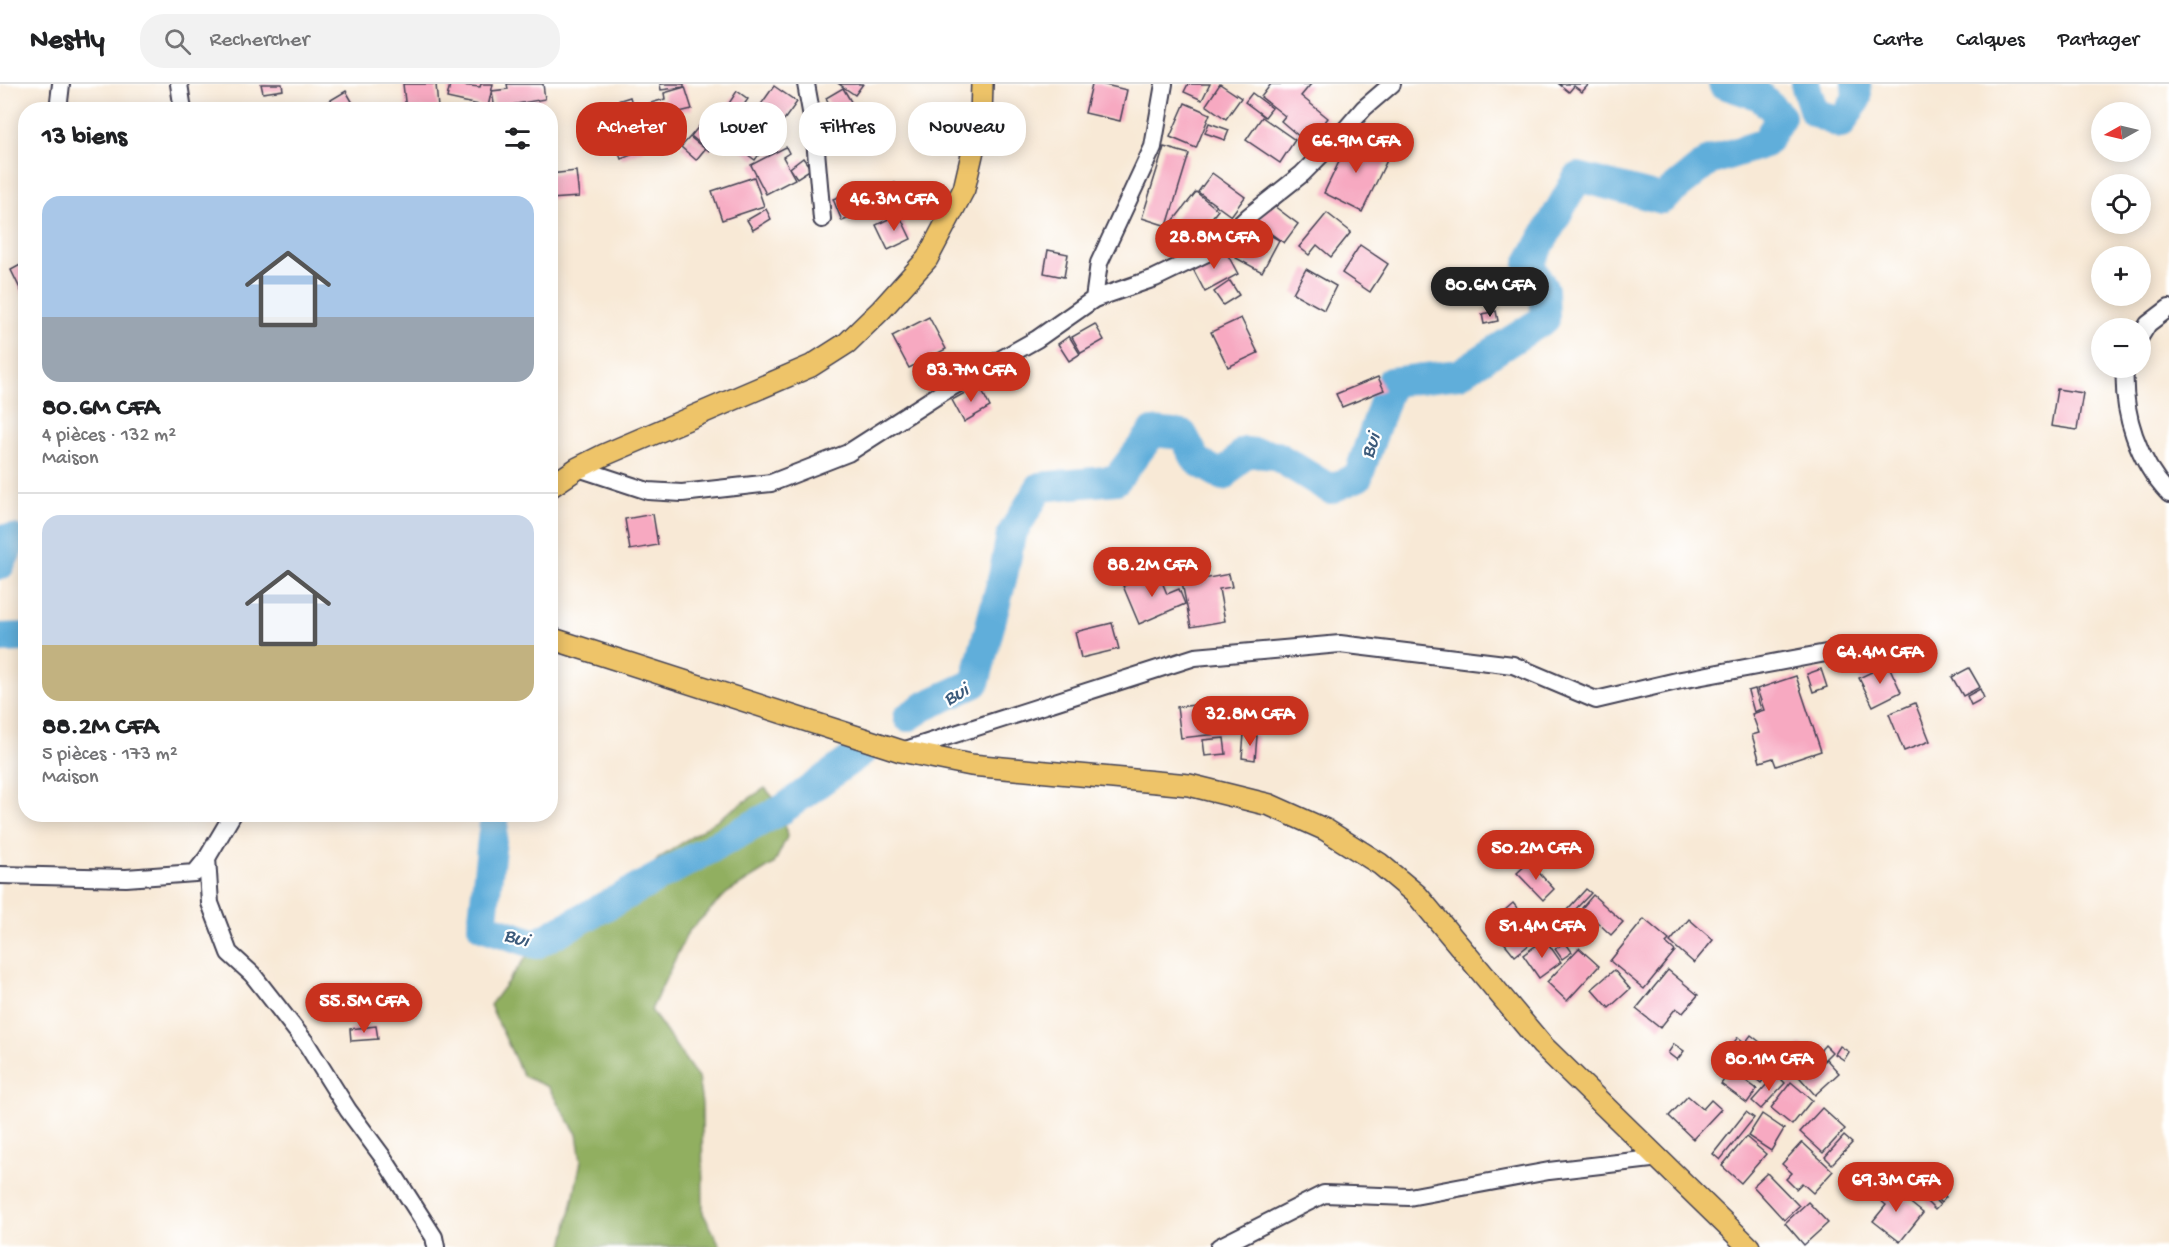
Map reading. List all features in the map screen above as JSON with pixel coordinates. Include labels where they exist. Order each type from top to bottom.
[{"type":"main road","points":[[558,482],[604,455],[811,366],[847,343],[881,310],[927,259],[964,189],[981,116],[982,84]]},
{"type":"main road","points":[[558,641],[901,752],[971,765],[1188,785],[1270,805],[1326,830],[1380,864],[1417,895],[1542,1045],[1749,1247]]},
{"type":"street","points":[[58,102],[61,84]]},
{"type":"street","points":[[179,84],[182,102]]},
{"type":"street","points":[[806,84],[814,128],[822,219]]},
{"type":"street","points":[[1094,299],[1099,263],[1153,147],[1164,84]]},
{"type":"street","points":[[578,468],[648,491],[682,493],[771,483],[848,453],[943,392],[1038,339],[1094,299],[1155,278],[1213,250],[1249,216],[1302,174],[1364,108],[1392,84]]},
{"type":"street","points":[[2151,322],[2169,308]]},
{"type":"street","points":[[2126,378],[2129,419],[2140,451],[2169,494]]},
{"type":"street","points":[[901,752],[1195,657],[1340,644],[1513,665],[1596,700],[1681,680],[1826,653]]},
{"type":"street","points":[[0,875],[126,878],[195,873],[207,858],[228,822]]},
{"type":"street","points":[[207,858],[210,903],[228,953],[252,974],[306,1043],[348,1110],[382,1156],[434,1237],[436,1247]]},
{"type":"street","points":[[1219,1247],[1324,1194],[1409,1197],[1550,1171],[1660,1158]]},
{"type":"green space","points":[[765,788],[783,809],[787,837],[774,864],[727,893],[688,932],[651,1010],[698,1078],[702,1104],[703,1213],[721,1247],[563,1247],[581,1161],[577,1134],[548,1087],[523,1076],[490,1005],[536,944],[609,919],[658,859]]},
{"type":"building","points":[[261,84],[282,84],[283,90],[263,93]]},
{"type":"building","points":[[403,84],[436,84],[438,102],[405,102]]},
{"type":"building","points":[[450,84],[480,87],[481,84],[493,84],[489,102],[465,102],[447,98]]},
{"type":"building","points":[[507,84],[543,84],[545,99],[528,102],[494,102],[492,91],[508,89]]},
{"type":"building","points":[[660,84],[684,84],[684,87],[661,90]]},
{"type":"building","points":[[839,84],[863,84],[855,95]]},
{"type":"building","points":[[1092,84],[1127,90],[1120,121],[1085,113]]},
{"type":"building","points":[[1188,84],[1210,84],[1202,100],[1184,92]]},
{"type":"building","points":[[1220,84],[1241,98],[1226,119],[1206,105]]},
{"type":"building","points":[[1271,84],[1311,84],[1301,96],[1328,118],[1308,144],[1281,121],[1285,116],[1261,97]]},
{"type":"building","points":[[1559,84],[1589,84],[1582,92],[1574,86],[1569,92]]},
{"type":"building","points":[[774,86],[797,102],[787,116],[787,102],[763,102]]},
{"type":"building","points":[[685,87],[692,109],[687,110],[687,102],[654,102],[665,99],[664,93]]},
{"type":"building","points":[[843,88],[851,102],[828,102],[826,98]]},
{"type":"building","points":[[346,91],[352,102],[327,102]]},
{"type":"building","points":[[737,91],[748,99],[746,102],[730,102]]},
{"type":"building","points":[[1252,93],[1272,108],[1265,117],[1245,102]]},
{"type":"building","points":[[630,97],[632,102],[614,102]]},
{"type":"building","points":[[1185,103],[1210,114],[1196,148],[1170,137]]},
{"type":"building","points":[[1262,117],[1295,140],[1280,163],[1246,140]]},
{"type":"building","points":[[1209,123],[1229,130],[1225,140],[1205,133]]},
{"type":"building","points":[[699,126],[699,143],[691,136]]},
{"type":"building","points":[[690,137],[699,144],[699,156],[696,160],[687,152],[687,140]]},
{"type":"building","points":[[1351,137],[1389,156],[1362,212],[1324,193]]},
{"type":"building","points":[[1164,147],[1189,154],[1167,226],[1142,218]]},
{"type":"building","points":[[768,156],[784,156],[795,179],[766,194],[751,165]]},
{"type":"building","points":[[803,158],[811,169],[797,178],[790,168]]},
{"type":"building","points":[[576,171],[579,197],[558,198],[558,173]]},
{"type":"building","points":[[1212,173],[1245,197],[1231,216],[1198,192]]},
{"type":"building","points":[[754,177],[764,206],[722,220],[712,191]]},
{"type":"building","points":[[895,183],[904,204],[870,217],[868,211],[842,221],[833,199],[846,194],[848,201]]},
{"type":"building","points":[[1196,192],[1218,210],[1185,252],[1163,234]]},
{"type":"building","points":[[1270,203],[1298,224],[1284,243],[1256,223]]},
{"type":"building","points":[[766,209],[771,219],[753,230],[747,220]]},
{"type":"building","points":[[1327,213],[1351,232],[1331,257],[1317,245],[1309,255],[1299,247]]},
{"type":"building","points":[[899,214],[911,239],[888,250],[876,225]]},
{"type":"building","points":[[1253,226],[1279,240],[1262,272],[1236,258]]},
{"type":"building","points":[[1360,245],[1388,264],[1370,292],[1342,273]]},
{"type":"building","points":[[1224,248],[1238,274],[1205,292],[1191,265]]},
{"type":"building","points":[[1048,250],[1068,254],[1064,277],[1044,273]]},
{"type":"building","points":[[18,266],[18,284],[11,270]]},
{"type":"building","points":[[1306,269],[1336,286],[1324,310],[1293,293]]},
{"type":"building","points":[[1230,281],[1239,295],[1223,305],[1214,292]]},
{"type":"building","points":[[1496,311],[1498,321],[1484,324],[1482,314]]},
{"type":"building","points":[[929,317],[946,349],[909,368],[892,336]]},
{"type":"building","points":[[1241,318],[1258,353],[1228,367],[1211,332]]},
{"type":"building","points":[[1095,324],[1104,340],[1081,353],[1072,337]]},
{"type":"building","points":[[1069,336],[1080,354],[1069,361],[1058,344]]},
{"type":"building","points":[[1378,377],[1384,390],[1342,407],[1336,394]]},
{"type":"building","points":[[979,385],[990,407],[964,422],[952,400]]},
{"type":"building","points":[[2057,389],[2083,393],[2077,430],[2051,426]]},
{"type":"building","points":[[653,514],[658,545],[630,550],[625,519]]},
{"type":"building","points":[[1172,554],[1175,567],[1121,579],[1119,567]]},
{"type":"building","points":[[1158,572],[1167,594],[1179,589],[1185,604],[1139,624],[1123,586]]},
{"type":"building","points":[[1229,574],[1232,587],[1219,589],[1225,621],[1191,627],[1182,583]]},
{"type":"building","points":[[1112,623],[1119,649],[1081,658],[1075,632]]},
{"type":"building","points":[[1888,664],[1901,692],[1873,706],[1859,678]]},
{"type":"building","points":[[1969,668],[1980,687],[1963,696],[1952,677]]},
{"type":"building","points":[[1821,669],[1827,687],[1813,692],[1807,674]]},
{"type":"building","points":[[1796,676],[1821,751],[1776,766],[1773,758],[1760,762],[1752,735],[1759,733],[1752,714],[1764,710],[1757,689]]},
{"type":"building","points":[[1755,689],[1761,709],[1754,712],[1748,691]]},
{"type":"building","points":[[1980,689],[1984,698],[1971,705],[1967,696]]},
{"type":"building","points":[[1241,700],[1244,731],[1181,738],[1177,707]]},
{"type":"building","points":[[1915,703],[1930,741],[1904,751],[1889,714]]},
{"type":"building","points":[[1244,734],[1257,736],[1255,760],[1242,758]]},
{"type":"building","points":[[1224,738],[1226,754],[1205,756],[1203,740]]},
{"type":"building","points":[[1529,862],[1554,889],[1543,900],[1517,873]]},
{"type":"building","points":[[1586,889],[1591,893],[1570,915],[1566,911]]},
{"type":"building","points":[[1593,895],[1623,922],[1611,935],[1582,908]]},
{"type":"building","points":[[1513,903],[1540,936],[1515,956],[1489,924]]},
{"type":"building","points":[[1644,919],[1669,940],[1666,943],[1675,951],[1644,989],[1610,961]]},
{"type":"building","points":[[1689,919],[1713,940],[1694,963],[1670,942]]},
{"type":"building","points":[[1545,939],[1561,962],[1539,978],[1523,955]]},
{"type":"building","points":[[1565,942],[1572,952],[1562,959],[1555,949]]},
{"type":"building","points":[[1579,948],[1599,966],[1567,1001],[1547,982]]},
{"type":"building","points":[[1614,970],[1630,989],[1609,1008],[1592,989]]},
{"type":"building","points":[[1668,970],[1698,995],[1683,1013],[1676,1008],[1660,1028],[1636,1009]]},
{"type":"building","points":[[376,1026],[378,1039],[351,1041],[350,1029]]},
{"type":"building","points":[[1751,1035],[1780,1058],[1761,1083],[1725,1054],[1738,1037],[1745,1043]]},
{"type":"building","points":[[1674,1044],[1684,1051],[1677,1060],[1668,1053]]},
{"type":"building","points":[[1801,1044],[1809,1052],[1789,1073],[1781,1065]]},
{"type":"building","points":[[1825,1045],[1832,1052],[1824,1060],[1818,1053]]},
{"type":"building","points":[[1840,1046],[1849,1052],[1844,1060],[1835,1054]]},
{"type":"building","points":[[1814,1053],[1823,1062],[1826,1059],[1839,1073],[1815,1095],[1794,1071]]},
{"type":"building","points":[[1731,1070],[1757,1089],[1747,1103],[1721,1084]]},
{"type":"building","points":[[1776,1074],[1785,1083],[1761,1109],[1752,1101]]},
{"type":"building","points":[[1791,1082],[1812,1100],[1792,1125],[1771,1108]]},
{"type":"building","points":[[1688,1096],[1703,1109],[1711,1100],[1721,1109],[1693,1139],[1669,1116]]},
{"type":"building","points":[[1822,1108],[1845,1129],[1823,1153],[1800,1132]]},
{"type":"building","points":[[1746,1112],[1754,1118],[1720,1160],[1713,1154]]},
{"type":"building","points":[[1762,1114],[1784,1129],[1771,1151],[1748,1136]]},
{"type":"building","points":[[1844,1136],[1852,1143],[1832,1164],[1825,1157]]},
{"type":"building","points":[[1746,1137],[1766,1154],[1741,1183],[1722,1166]]},
{"type":"building","points":[[1802,1142],[1833,1171],[1813,1193],[1802,1183],[1796,1189],[1786,1179],[1792,1173],[1782,1164]]},
{"type":"building","points":[[1767,1173],[1799,1206],[1784,1220],[1753,1186]]},
{"type":"building","points":[[1929,1180],[1946,1197],[1941,1203],[1924,1185]]},
{"type":"building","points":[[1886,1183],[1923,1213],[1900,1242],[1873,1221],[1886,1205],[1875,1196]]},
{"type":"building","points":[[1925,1190],[1940,1205],[1935,1210],[1920,1195]]},
{"type":"building","points":[[1808,1202],[1828,1223],[1804,1245],[1785,1223]]},
{"type":"waterway","name":"Bui","points":[[908,717],[925,706],[975,683],[1003,576],[1011,535],[1040,487],[1116,480],[1153,432],[1183,435],[1197,461],[1223,476],[1245,452],[1275,455],[1330,489],[1358,477],[1391,382],[1459,374],[1545,319],[1544,290],[1529,264],[1578,177],[1662,199],[1709,161],[1765,143],[1781,117],[1760,96],[1723,84]]},
{"type":"waterway","name":"Bui","points":[[1805,84],[1814,112],[1841,124],[1857,98],[1856,84]]},
{"type":"waterway","name":"Bui","points":[[0,539],[13,539],[0,565]]},
{"type":"waterway","name":"Bui","points":[[0,638],[18,637]]},
{"type":"waterway","name":"Bui","points":[[494,822],[482,926],[536,944],[783,809],[864,750]]}]
